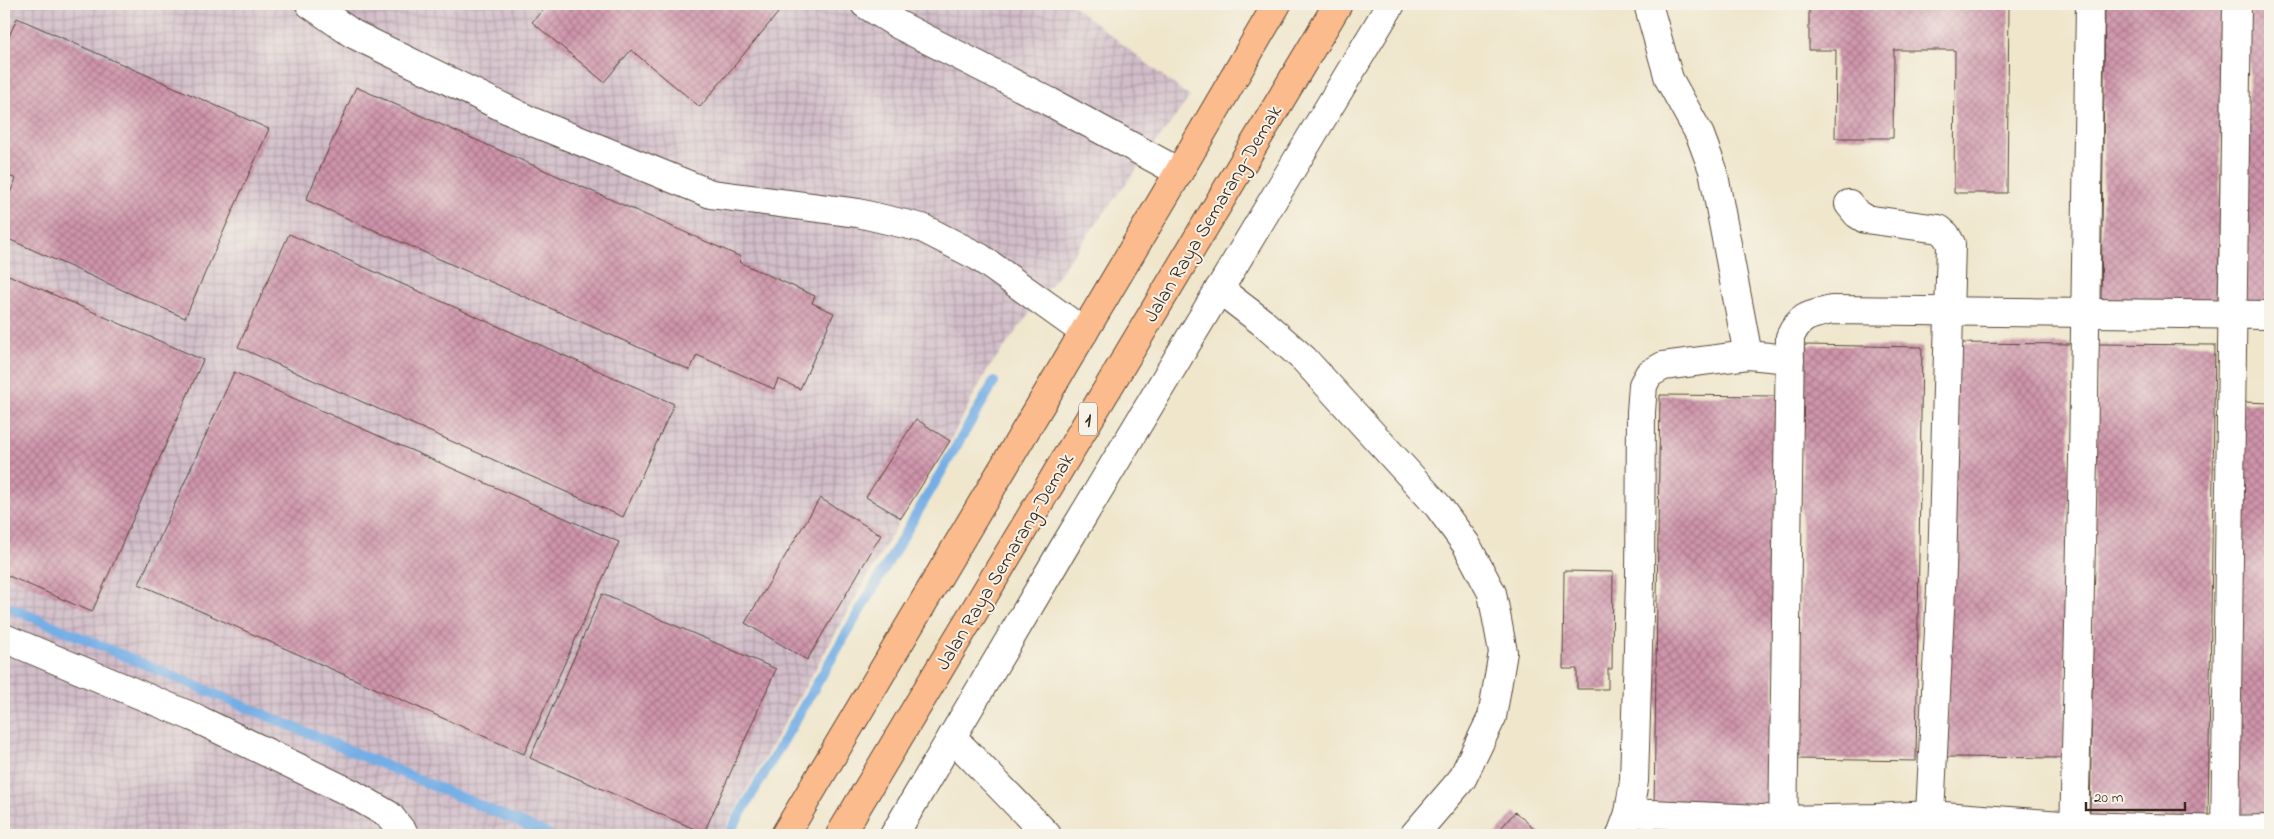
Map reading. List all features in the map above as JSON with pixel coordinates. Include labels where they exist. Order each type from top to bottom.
[{"type":"highway","points":[[785,835],[1277,4]]},
{"type":"highway","name":"Jalan Raya Semarang-Demak","points":[[840,835],[1338,4]]},
{"type":"street","points":[[310,4],[353,34],[533,122],[711,194],[858,213],[922,228],[979,257],[1084,332]]},
{"type":"street","points":[[864,4],[899,25],[1050,102],[1179,172]]},
{"type":"street","points":[[894,835],[1391,4]]},
{"type":"street","points":[[1648,4],[1669,79],[1700,135],[1713,170],[1746,344]]},
{"type":"street","points":[[2074,830],[2083,460],[2090,4]]},
{"type":"street","points":[[2225,832],[2237,4]]},
{"type":"street","points":[[1850,204],[1857,214],[1865,219],[1939,229],[1946,235],[1951,244],[1951,310],[1942,578],[1929,825]]},
{"type":"street","points":[[1219,289],[1304,358],[1438,506],[1466,544],[1492,593],[1503,652],[1492,718],[1462,779],[1414,835]]},
{"type":"street","points":[[1783,828],[1790,337],[1795,325],[1806,316],[1832,310],[2270,315]]},
{"type":"street","points":[[1790,359],[1746,344],[1663,366],[1649,374],[1643,385],[1640,591],[1634,781],[1625,824],[1783,828],[1875,818],[1929,825],[2074,830],[2225,832],[2270,829]]},
{"type":"street","points":[[4,638],[193,717],[351,794],[389,815],[405,835]]},
{"type":"street","points":[[952,737],[1047,835]]},
{"type":"shaded area","points":[[4,4],[1071,4],[1190,97],[986,372],[950,441],[901,518],[721,835],[4,835]]},
{"type":"building","points":[[548,4],[766,4],[778,13],[700,107],[631,50],[604,82],[532,22]]},
{"type":"building","points":[[1809,4],[2009,4],[2007,193],[1954,193],[1955,50],[1894,50],[1893,138],[1835,138],[1836,50],[1809,50]]},
{"type":"building","points":[[2105,4],[2223,4],[2218,307],[2101,307]]},
{"type":"building","points":[[2250,4],[2270,4],[2270,306],[2245,306]]},
{"type":"building","points":[[17,18],[269,129],[185,318],[4,237],[4,207],[16,179],[4,174],[4,48]]},
{"type":"building","points":[[356,87],[741,257],[739,262],[815,296],[812,303],[834,313],[800,389],[778,379],[774,389],[697,355],[690,370],[306,200]]},
{"type":"building","points":[[289,234],[674,404],[623,517],[238,347]]},
{"type":"building","points":[[4,273],[203,360],[92,612],[4,574]]},
{"type":"building","points":[[1953,343],[2071,344],[2064,758],[1947,757]]},
{"type":"building","points":[[2098,344],[2215,345],[2208,818],[2090,817]]},
{"type":"building","points":[[1804,345],[1922,347],[1916,761],[1798,759]]},
{"type":"building","points":[[234,372],[619,542],[524,754],[139,584]]},
{"type":"building","points":[[1660,395],[1778,396],[1772,810],[1654,808]]},
{"type":"building","points":[[2243,402],[2270,403],[2270,817],[2237,816]]},
{"type":"building","points":[[916,419],[950,441],[901,518],[866,497]]},
{"type":"building","points":[[820,498],[881,535],[807,660],[745,623]]},
{"type":"building","points":[[1564,571],[1613,572],[1612,669],[1608,669],[1608,689],[1577,689],[1577,669],[1563,669]]},
{"type":"building","points":[[602,594],[776,669],[704,833],[530,758]]},
{"type":"building","points":[[1515,812],[1542,835],[1495,835]]},
{"type":"waterway","points":[[728,835],[994,382]]},
{"type":"waterway","points":[[4,605],[550,835]]}]
